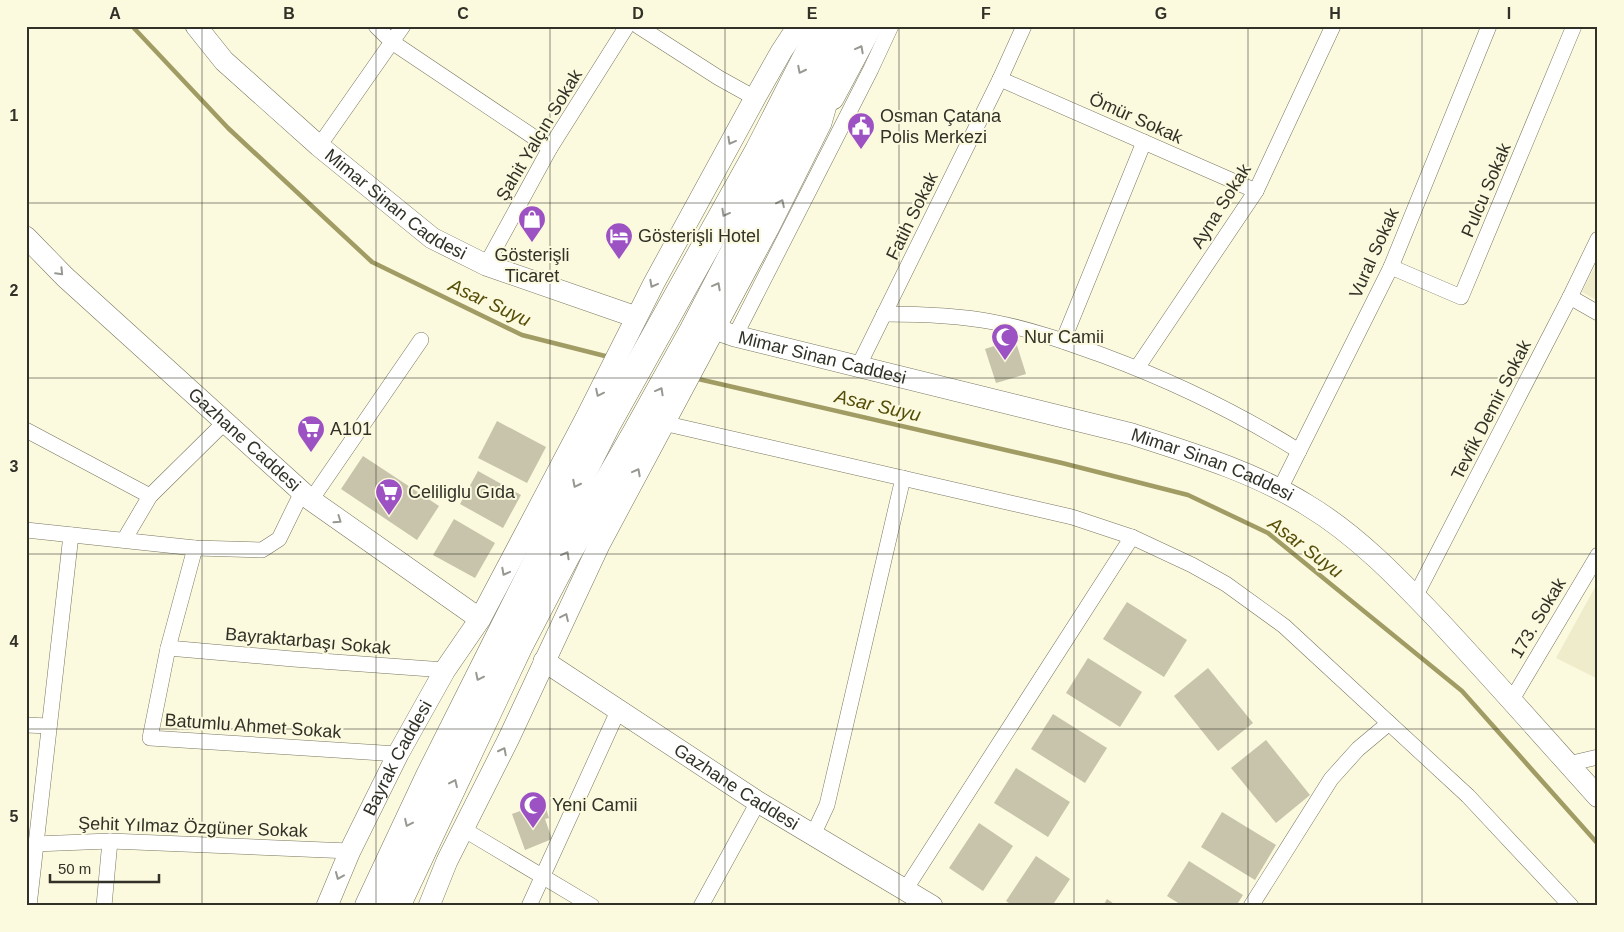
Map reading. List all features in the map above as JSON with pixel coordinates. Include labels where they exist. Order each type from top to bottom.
[{"type":"highway","points":[[369,906],[596,422],[664,321],[759,151],[823,26]]},
{"type":"highway","points":[[396,906],[519,645],[566,555],[636,434],[706,333],[848,36]]},
{"type":"main road","name":"Mimar Sinan Caddesi","points":[[196,26],[224,61],[319,146],[432,238],[486,265],[632,325]]},
{"type":"main road","name":"Bayrak Caddesi","points":[[327,906],[350,851],[398,754],[445,670],[480,619],[596,422],[632,325],[755,98],[798,26]]},
{"type":"main road","points":[[429,906],[447,861],[508,740],[599,545],[666,417],[706,333],[823,132],[872,26]]},
{"type":"main road","points":[[823,132],[848,36]]},
{"type":"main road","name":"Gazhane Caddesi","points":[[27,240],[65,278],[306,496],[480,619]]},
{"type":"main road","name":"Mimar Sinan Caddesi","points":[[706,333],[735,336],[1132,434],[1187,451],[1280,489],[1308,505],[1344,530],[1380,561],[1416,597],[1598,797]]},
{"type":"main road","name":"Gazhane Caddesi","points":[[544,662],[758,802],[932,906]]},
{"type":"street","points":[[376,26],[392,42],[550,148]]},
{"type":"street","points":[[319,146],[403,26]]},
{"type":"street","name":"Şahit Yalçın Sokak","points":[[486,265],[550,148],[627,26]]},
{"type":"street","points":[[638,26],[719,78],[755,98]]},
{"type":"street","points":[[735,336],[823,132],[891,26]]},
{"type":"street","name":"Fatih Sokak","points":[[858,367],[1000,79],[1024,26]]},
{"type":"street","name":"Ayna Sokak","points":[[1136,368],[1256,191],[1333,26]]},
{"type":"street","name":"Vural Sokak","points":[[1280,489],[1391,266],[1489,26]]},
{"type":"street","name":"Pulcu Sokak","points":[[1391,266],[1461,297],[1574,26]]},
{"type":"street","name":"Ömür Sokak","points":[[1000,79],[1256,191]]},
{"type":"street","points":[[1063,341],[1144,142]]},
{"type":"street","name":"Tevfik Demir Sokak","points":[[1416,597],[1598,239]]},
{"type":"street","points":[[1570,297],[1598,313]]},
{"type":"street","points":[[884,314],[927,314],[984,320],[1063,341],[1176,384],[1214,402],[1299,450]]},
{"type":"street","points":[[26,530],[195,548],[262,550],[280,539],[306,496],[422,340]]},
{"type":"street","points":[[666,417],[903,478],[1072,517],[1132,537],[1192,565],[1226,584],[1284,626],[1468,796],[1571,906]]},
{"type":"street","points":[[124,540],[150,496],[225,422]]},
{"type":"street","points":[[26,430],[150,496]]},
{"type":"street","points":[[813,835],[827,805],[903,478]]},
{"type":"street","points":[[29,906],[71,535]]},
{"type":"street","points":[[905,890],[1132,537]]},
{"type":"street","name":"Batumlu Ahmet Sokak","points":[[195,548],[168,648],[150,738],[398,754]]},
{"type":"street","name":"173. Sokak","points":[[1511,700],[1598,555]]},
{"type":"street","name":"Bayraktarbaşı Sokak","points":[[168,648],[445,670]]},
{"type":"street","points":[[529,906],[618,711]]},
{"type":"street","points":[[1251,906],[1331,779],[1358,749],[1389,723]]},
{"type":"street","points":[[26,725],[49,726]]},
{"type":"street","points":[[1568,764],[1598,757]]},
{"type":"street","points":[[701,906],[758,802]]},
{"type":"street","points":[[464,829],[592,906]]},
{"type":"street","points":[[104,906],[110,841]]},
{"type":"street","name":"Şehit Yılmaz Özgüner Sokak","points":[[35,844],[110,841],[350,851]]},
{"type":"shaded area","points":[[1598,260],[1598,301],[1582,292]]},
{"type":"shaded area","points":[[1598,582],[1598,679],[1556,658]]},
{"type":"building","name":"Nur Camii","points":[[1015,339],[1026,374],[996,383],[985,349]]},
{"type":"building","points":[[497,421],[546,447],[527,483],[478,458]]},
{"type":"building","points":[[363,456],[439,506],[417,540],[341,489]]},
{"type":"building","points":[[478,471],[521,495],[503,528],[460,504]]},
{"type":"building","points":[[454,519],[495,543],[475,578],[433,555]]},
{"type":"building","points":[[1127,602],[1187,640],[1164,677],[1103,639]]},
{"type":"building","points":[[1088,658],[1142,692],[1120,727],[1066,693]]},
{"type":"building","points":[[1208,668],[1253,723],[1218,751],[1174,696]]},
{"type":"building","points":[[1053,714],[1107,748],[1085,783],[1031,749]]},
{"type":"building","points":[[1266,740],[1310,795],[1276,823],[1231,768]]},
{"type":"building","points":[[1016,768],[1070,802],[1048,837],[994,803]]},
{"type":"building","name":"Yeni Camii","points":[[544,802],[549,818],[545,819],[552,839],[525,850],[512,814]]},
{"type":"building","points":[[1222,812],[1276,845],[1255,880],[1201,847]]},
{"type":"building","points":[[979,823],[1013,846],[983,891],[949,868]]},
{"type":"building","points":[[1036,856],[1070,879],[1052,906],[1013,906],[1006,901]]},
{"type":"building","points":[[1189,861],[1243,895],[1236,906],[1183,906],[1167,896]]},
{"type":"building","points":[[1107,899],[1117,906],[1103,906]]},
{"type":"waterway","name":"Asar Suyu","points":[[132,26],[228,128],[372,262],[522,335],[609,357]]},
{"type":"waterway","name":"Asar Suyu","points":[[694,378],[1062,463],[1188,495],[1268,533],[1462,691],[1598,844]]},
{"type":"place","name":"Osman Çatana Polis Merkezi","points":[[861,150]]},
{"type":"place","name":"Gösterişli Ticaret","points":[[532,243]]},
{"type":"place","name":"Gösterişli Hotel","points":[[619,260]]},
{"type":"place","name":"Nur Camii","points":[[1005,361]]},
{"type":"place","name":"A101","points":[[311,453]]},
{"type":"place","name":"Celiliglu Gıda","points":[[389,516]]},
{"type":"place","name":"Yeni Camii","points":[[533,829]]}]
